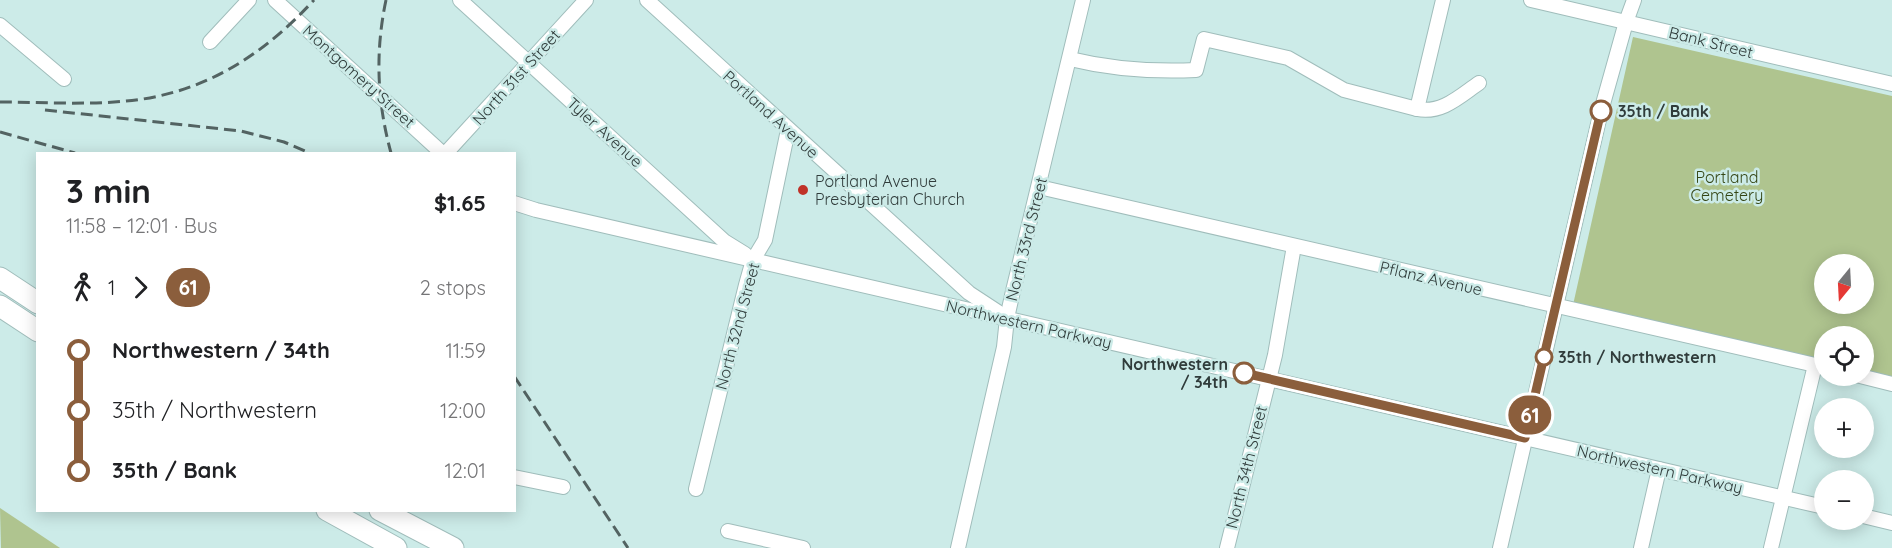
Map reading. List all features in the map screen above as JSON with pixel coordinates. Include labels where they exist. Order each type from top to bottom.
[{"type":"highway","points":[[1,278],[36,302]]},
{"type":"highway","points":[[0,306],[36,330]]},
{"type":"highway","points":[[331,512],[396,548]]},
{"type":"highway","points":[[384,512],[453,548]]},
{"type":"street","points":[[210,42],[249,0]]},
{"type":"street","name":"Montgomery Street","points":[[275,0],[443,152]]},
{"type":"street","name":"Tyler Avenue","points":[[460,0],[724,241],[753,260]]},
{"type":"street","name":"North 31st Street","points":[[445,152],[586,0]]},
{"type":"street","name":"Portland Avenue","points":[[647,0],[969,293],[1007,318]]},
{"type":"street","name":"North 33rd Street","points":[[958,548],[1004,347],[1007,318],[1083,0]]},
{"type":"street","points":[[1417,109],[1443,0]]},
{"type":"street","name":"Bank Street","points":[[1531,0],[1892,84]]},
{"type":"street","points":[[1500,548],[1601,111],[1634,0]]},
{"type":"street","points":[[0,25],[64,79]]},
{"type":"street","points":[[1070,59],[1101,66],[1166,71],[1196,70],[1204,39],[1288,58],[1344,90],[1417,109],[1433,110],[1445,106],[1479,83]]},
{"type":"street","name":"North 32nd Street","points":[[696,489],[753,260],[765,240],[788,130]]},
{"type":"street","name":"Pflanz Avenue","points":[[1039,187],[1814,365]]},
{"type":"street","name":"Northwestern Parkway","points":[[516,203],[1814,505]]},
{"type":"street","name":"North 34th Street","points":[[1227,548],[1269,379],[1294,246]]},
{"type":"street","points":[[1874,380],[1892,384]]},
{"type":"street","points":[[1771,548],[1782,497],[1814,384]]},
{"type":"street","points":[[1641,548],[1659,468]]},
{"type":"street","points":[[516,477],[563,487]]},
{"type":"street","points":[[1874,519],[1892,523]]},
{"type":"street","points":[[728,531],[803,548]]},
{"type":"green space","name":"Portland Cemetery","points":[[1633,37],[1892,96],[1892,378],[1874,374],[1874,326],[1814,326],[1814,360],[1573,305]]},
{"type":"green space","points":[[0,508],[60,548],[1,548]]},
{"type":"railway","points":[[0,102],[89,103],[143,99],[169,94],[215,76],[258,51],[314,0]]},
{"type":"railway","points":[[386,0],[380,39],[379,77],[380,96],[391,152]]},
{"type":"railway","points":[[45,110],[241,131],[284,142],[308,152]]},
{"type":"railway","points":[[0,132],[71,152]]},
{"type":"railway","points":[[516,379],[628,548]]},
{"type":"bus line","name":"61","points":[[1244,373],[1525,438],[1601,111]]},
{"type":"place","name":"35th / Bank","points":[[1601,111]]},
{"type":"place","name":"Portland Avenue Presbyterian Church","points":[[803,190]]},
{"type":"place","name":"35th / Northwestern","points":[[1544,357]]},
{"type":"place","name":"Northwestern / 34th","points":[[1244,373]]}]
